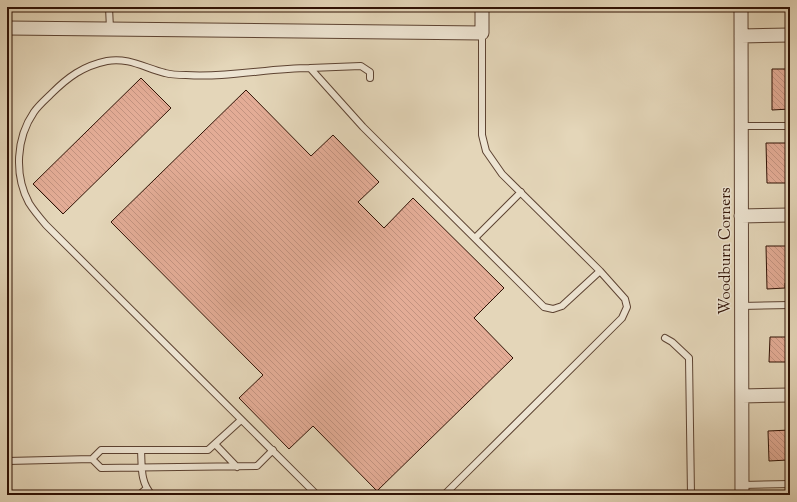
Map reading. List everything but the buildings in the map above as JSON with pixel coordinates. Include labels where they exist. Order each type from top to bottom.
[{"type":"street","points":[[7,28],[482,33],[482,7]]},
{"type":"street","name":"Woodburn Corners","points":[[741,7],[742,490]]},
{"type":"street","points":[[741,36],[790,36]]},
{"type":"street","points":[[741,216],[790,216]]},
{"type":"street","points":[[742,396],[790,395]]},
{"type":"lane","points":[[109,7],[110,29]]},
{"type":"lane","points":[[444,495],[622,318],[627,307],[625,299],[494,164],[486,151],[482,135],[482,33]]},
{"type":"lane","points":[[317,495],[46,225],[30,204],[25,194],[19,169],[19,145],[25,126],[35,110],[64,80],[76,71],[91,65],[109,61],[132,61],[166,73],[187,75],[215,75],[360,66],[370,72],[370,78]]},
{"type":"lane","points":[[310,68],[363,127],[544,307],[553,309],[562,306],[600,272]]},
{"type":"lane","points":[[741,126],[790,126]]},
{"type":"lane","points":[[475,238],[521,192]]},
{"type":"lane","points":[[741,306],[790,305]]},
{"type":"lane","points":[[665,338],[672,342],[690,358],[691,495]]},
{"type":"lane","points":[[92,459],[101,450],[208,450],[241,420]]},
{"type":"lane","points":[[215,444],[236,467]]},
{"type":"lane","points":[[141,450],[142,475],[146,489],[152,495]]},
{"type":"lane","points":[[7,461],[92,459],[102,468],[236,467],[257,466],[273,450]]},
{"type":"lane","points":[[742,490],[790,484]]},
{"type":"lane","points":[[139,495],[146,489]]}]
